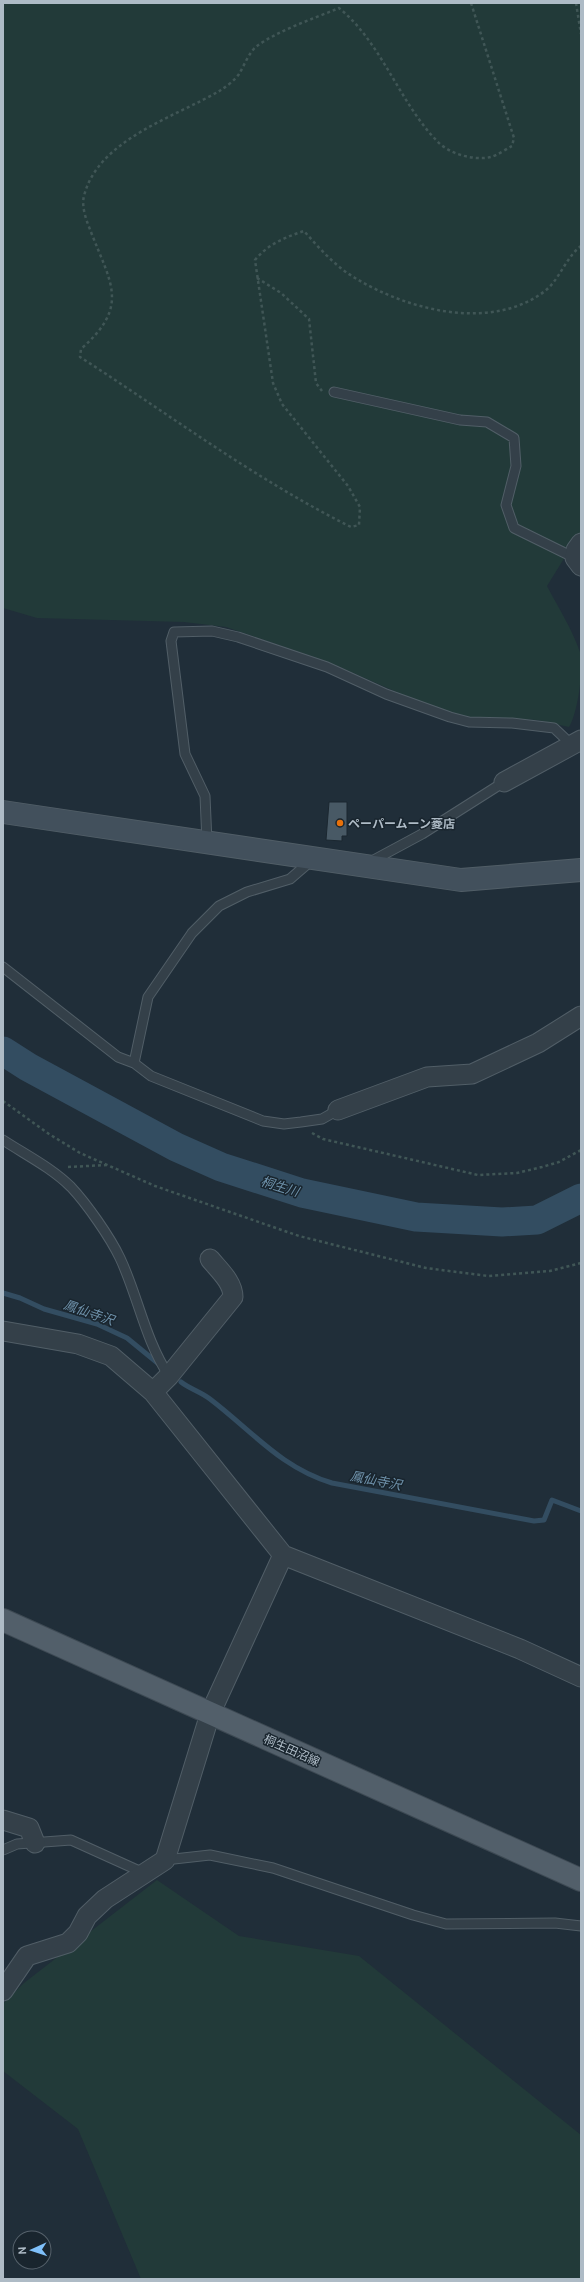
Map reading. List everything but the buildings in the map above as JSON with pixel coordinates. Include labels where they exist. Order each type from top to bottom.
[{"type":"main road","name":"桐生田沼線","points":[[3,1620],[581,1880]]},
{"type":"street","points":[[504,782],[576,743]]},
{"type":"street","points":[[3,812],[461,880],[581,870]]},
{"type":"street","points":[[338,1110],[427,1077],[472,1074],[538,1042],[581,1016]]},
{"type":"street","points":[[153,1392],[169,1376],[233,1297],[233,1290],[229,1283],[210,1259]]},
{"type":"street","points":[[3,1331],[78,1344],[111,1356],[153,1392],[283,1555],[520,1649],[581,1677]]},
{"type":"street","points":[[3,1992],[27,1956],[68,1943],[78,1933],[87,1916],[105,1899],[144,1872],[165,1860],[210,1714],[283,1555]]},
{"type":"street","points":[[3,1820],[29,1828],[36,1843]]},
{"type":"lane","points":[[334,392],[460,420],[487,422],[501,429],[514,438],[516,466],[506,505],[514,528],[579,556]]},
{"type":"lane","points":[[207,842],[205,796],[185,754],[171,641],[174,632],[212,631],[238,637],[328,667],[386,694],[450,717],[469,722],[554,728],[576,743]]},
{"type":"lane","points":[[363,865],[422,834],[504,782]]},
{"type":"lane","points":[[134,1063],[148,997],[192,933],[219,906],[247,892],[290,879],[314,857]]},
{"type":"lane","points":[[3,967],[118,1057],[134,1063],[151,1076],[263,1121],[284,1124],[322,1119],[338,1110]]},
{"type":"lane","points":[[3,1140],[47,1168],[71,1187],[105,1232],[116,1251],[159,1360],[169,1376]]},
{"type":"lane","points":[[3,1850],[17,1844],[71,1840],[144,1872]]},
{"type":"lane","points":[[165,1860],[210,1855],[273,1868],[413,1915],[446,1924],[555,1923],[581,1926]]},
{"type":"path","points":[[471,3],[514,138],[512,146],[491,157],[471,158],[438,142],[419,119],[372,46],[349,16],[339,8],[255,47],[238,76],[222,89],[157,122],[121,145],[102,163],[90,181],[84,198],[86,219],[113,293],[111,312],[96,336],[81,350],[80,357],[283,491],[351,527],[359,525],[360,507],[348,486],[282,404],[273,383],[264,312],[255,260],[262,251],[286,236],[304,230],[318,247],[356,278],[399,298],[441,311],[467,314],[489,313],[520,304],[545,291],[581,246]]},
{"type":"path","points":[[576,3],[581,34]]},
{"type":"path","points":[[257,278],[281,293],[309,318],[316,383],[323,392],[334,392]]},
{"type":"path","points":[[3,1101],[49,1134],[80,1153],[155,1186],[299,1236],[426,1268],[488,1276],[550,1271],[581,1263]]},
{"type":"path","points":[[301,1122],[309,1131],[323,1140],[478,1175],[517,1173],[542,1167],[559,1162],[581,1150]]},
{"type":"path","points":[[47,1168],[109,1165]]},
{"type":"green space","points":[[3,3],[581,3],[581,531],[547,586],[577,643],[580,652],[581,679],[575,712],[569,727],[537,720],[468,717],[424,704],[328,662],[226,627],[184,622],[37,618],[3,608]]},
{"type":"green space","points":[[157,1880],[239,1936],[359,1956],[581,2135],[581,2279],[141,2279],[78,2129],[3,2071],[3,2004],[24,1983]]},
{"type":"waterway","name":"桐生川","points":[[3,1051],[28,1067],[176,1147],[221,1167],[302,1193],[416,1217],[502,1222],[537,1220],[581,1198]]},
{"type":"waterway","name":"鳳仙寺沢","points":[[3,1293],[20,1298],[44,1309],[97,1324],[127,1338],[160,1365]]},
{"type":"waterway","name":"鳳仙寺沢","points":[[181,1382],[210,1399],[282,1458],[297,1468],[332,1483],[534,1521],[544,1520],[552,1500],[581,1511]]},
{"type":"place","name":"ペーパームーン菱店","points":[[340,823]]}]
